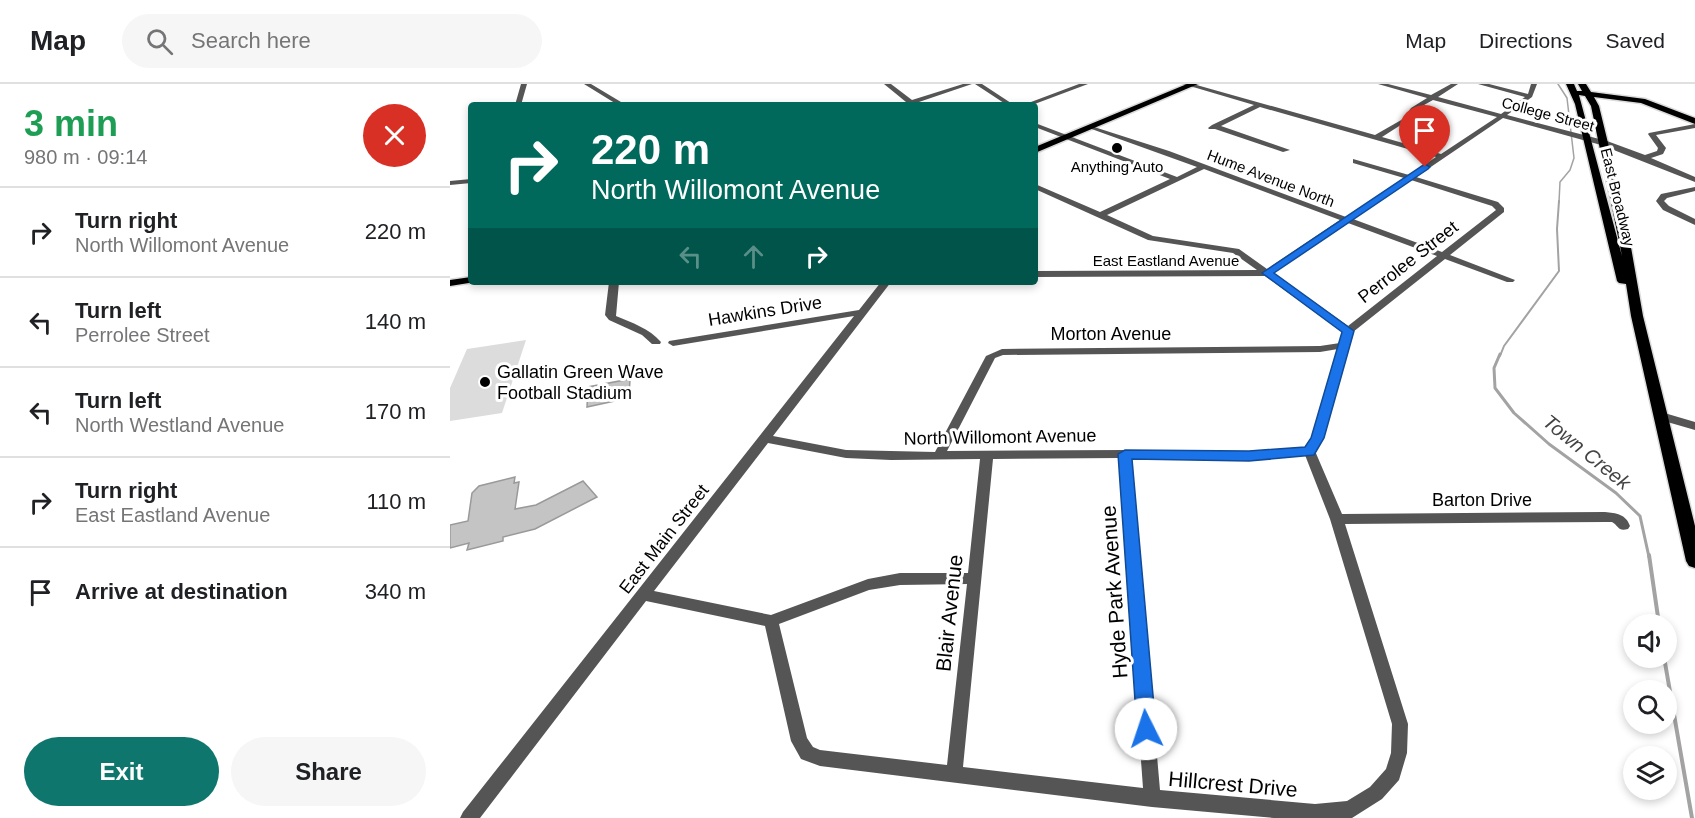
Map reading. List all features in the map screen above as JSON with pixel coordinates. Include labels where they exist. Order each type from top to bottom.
[{"type":"main road","points":[[1038,149],[1067,139],[1089,127],[1190,84]]},
{"type":"main road","points":[[1572,88],[1647,103],[1695,121]]},
{"type":"main road","name":"East Broadway","points":[[1572,88],[1579,104],[1604,212],[1634,309],[1695,561]]},
{"type":"main road","name":"East Broadway","points":[[1587,91],[1604,143],[1623,230],[1634,309]]},
{"type":"main road","points":[[450,283],[468,280]]},
{"type":"street","points":[[519,102],[524,84]]},
{"type":"street","points":[[587,84],[618,102]]},
{"type":"street","points":[[887,84],[910,102]]},
{"type":"street","points":[[919,102],[969,84]]},
{"type":"street","points":[[978,84],[1006,102]]},
{"type":"street","points":[[1034,102],[1085,84]]},
{"type":"street","points":[[1190,84],[1441,156]]},
{"type":"street","name":"College Street","points":[[1381,84],[1604,143],[1646,158],[1695,180]]},
{"type":"street","points":[[1375,138],[1405,120],[1413,109],[1455,84]]},
{"type":"street","points":[[1481,84],[1530,96]]},
{"type":"street","points":[[1267,273],[1502,116],[1530,96],[1534,84]]},
{"type":"street","points":[[1259,105],[1212,127],[1286,150]]},
{"type":"street","points":[[1038,126],[1176,179]]},
{"type":"street","points":[[1646,158],[1660,153],[1662,148],[1651,134],[1695,126]]},
{"type":"street","name":"Hume Avenue North","points":[[1089,127],[1510,280]]},
{"type":"street","points":[[1356,161],[1410,178]]},
{"type":"street","points":[[1101,215],[1203,167]]},
{"type":"street","name":"Perrolee Street","points":[[1310,452],[1317,438],[1342,345],[1348,331],[1501,210],[1499,206],[1410,178]]},
{"type":"street","points":[[450,183],[468,181]]},
{"type":"street","points":[[1038,187],[1151,238],[1236,251],[1348,331]]},
{"type":"street","points":[[1695,189],[1664,196],[1660,201],[1666,208],[1695,222]]},
{"type":"street","name":"East Eastland Avenue","points":[[1038,274],[1267,273]]},
{"type":"street","points":[[614,285],[610,315],[612,318],[646,333],[656,342]]},
{"type":"street","name":"East Main Street","points":[[469,818],[884,285]]},
{"type":"street","name":"Hawkins Drive","points":[[674,346],[860,316]]},
{"type":"street","name":"Morton Avenue","points":[[939,455],[991,356],[1002,352],[1320,349],[1342,345]]},
{"type":"street","points":[[1661,416],[1695,426]]},
{"type":"street","name":"North Willomont Avenue","points":[[763,438],[846,454],[891,456],[1125,454],[1249,456],[1310,452]]},
{"type":"street","name":"Hillcrest Drive","points":[[771,621],[799,741],[807,753],[820,758],[1152,798],[1314,813],[1350,810],[1376,793],[1392,774],[1398,753],[1400,724],[1337,519],[1310,452]]},
{"type":"street","name":"Hyde Park Avenue","points":[[1125,454],[1152,798]]},
{"type":"street","name":"Blair Avenue","points":[[954,775],[987,455]]},
{"type":"street","name":"Barton Drive","points":[[1337,519],[1605,517],[1615,518],[1622,522],[1623,526]]},
{"type":"street","points":[[644,595],[771,621],[879,583],[900,579],[974,578]]},
{"type":"shaded area","points":[[526,340],[502,413],[450,421],[450,388],[467,349]]},
{"type":"building","points":[[630,379],[629,398],[587,407],[588,387]]},
{"type":"building","points":[[515,477],[514,483],[519,482],[515,509],[536,505],[583,481],[597,497],[535,529],[503,537],[503,541],[467,550],[469,543],[450,548],[450,525],[468,521],[472,493],[479,486]]},
{"type":"waterway","name":"Town Creek","points":[[1558,84],[1567,98],[1574,158],[1570,170],[1560,182],[1559,202]]},
{"type":"waterway","name":"Town Creek","points":[[1500,356],[1504,346],[1559,271],[1557,229],[1559,201]]},
{"type":"waterway","name":"Town Creek","points":[[1500,354],[1494,368],[1495,388],[1514,413],[1549,444],[1616,493],[1640,516],[1649,557]]},
{"type":"waterway","name":"Town Creek","points":[[1649,555],[1658,614]]},
{"type":"waterway","name":"Town Creek","points":[[1666,668],[1692,818]]},
{"type":"place","name":"Anything Auto","points":[[1117,148]]},
{"type":"place","name":"Gallatin Green Wave Football Stadium","points":[[485,382]]},
{"type":"route","points":[[1146,729],[1125,454],[1249,456],[1310,452],[1317,438],[1342,345],[1348,331],[1267,273],[1425,167]]}]
